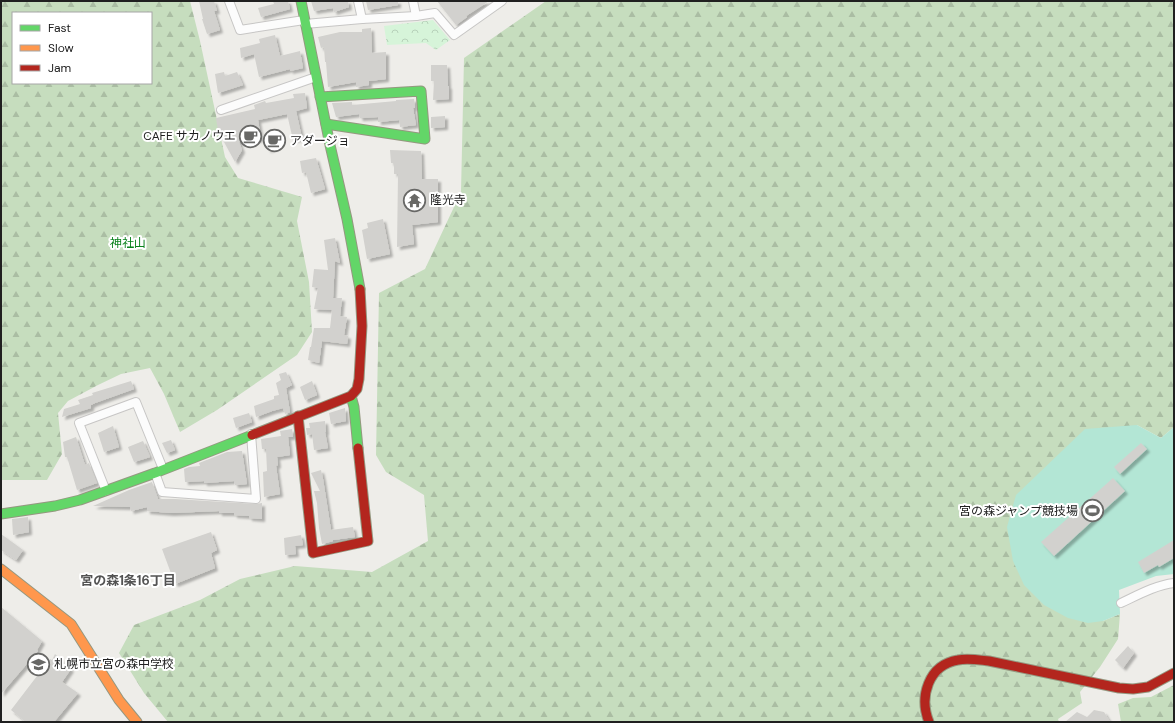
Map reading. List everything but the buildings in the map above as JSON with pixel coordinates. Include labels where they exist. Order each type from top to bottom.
[{"type":"street","points":[[229,1],[240,30],[305,22],[416,16],[436,13],[454,35],[502,1]]},
{"type":"street","points":[[1,514],[55,506],[80,500],[106,491],[351,396],[357,390],[362,326],[360,284],[301,1]]},
{"type":"street","points":[[358,1],[362,19]]},
{"type":"street","points":[[413,1],[416,16]]},
{"type":"street","points":[[221,110],[316,77]]},
{"type":"street","points":[[320,97],[421,91],[425,139],[326,124]]},
{"type":"street","points":[[298,416],[313,553],[368,541],[354,407],[351,396]]},
{"type":"street","points":[[106,491],[80,423],[136,402],[159,471],[162,492],[256,499],[251,434]]},
{"type":"street","points":[[1,569],[72,624],[119,700],[137,722]]},
{"type":"street","points":[[1122,603],[1152,589],[1169,583],[1174,583]]},
{"type":"street","points":[[929,722],[925,706],[925,693],[928,681],[938,670],[949,662],[960,660],[985,661],[1118,688],[1133,689],[1148,687],[1174,673]]},
{"type":"green space","name":"神社山","points":[[1,1],[190,1],[225,157],[238,178],[302,197],[297,221],[309,282],[312,332],[297,355],[217,410],[180,432],[164,394],[150,368],[121,374],[68,401],[58,413],[62,454],[47,480],[1,480]]},
{"type":"green space","points":[[546,1],[1174,1],[1174,427],[1161,438],[1137,425],[1103,621],[1120,614],[1118,639],[1100,667],[1080,692],[1082,703],[1058,719],[1059,722],[168,722],[144,693],[119,653],[134,625],[200,600],[240,579],[295,566],[372,572],[428,541],[424,495],[386,472],[376,455],[379,293],[425,269],[461,192],[464,58]]},
{"type":"green space","points":[[433,20],[450,40],[436,50],[426,43],[387,45],[384,26]]},
{"type":"green space","name":"宮の森ジャンプ競技場","points":[[1137,425],[1161,438],[1174,427],[1174,574],[1156,576],[1119,590],[1120,614],[1103,621],[1088,623],[1068,618],[1044,605],[1024,585],[1013,561],[1007,527],[1016,495],[1085,429]]},
{"type":"green space","points":[[1174,685],[1174,722],[1121,722],[1118,704],[1133,698],[1151,697]]},
{"type":"traffic: fast","points":[[301,1],[330,145],[347,219],[360,289]]},
{"type":"traffic: fast","points":[[320,97],[421,91],[425,139],[326,124]]},
{"type":"traffic: fast","points":[[351,396],[354,407],[358,448]]},
{"type":"traffic: fast","points":[[1,514],[55,506],[80,500],[155,473],[252,435]]},
{"type":"traffic: slow","points":[[1,569],[71,624],[119,700],[137,722]]},
{"type":"traffic: jam","points":[[252,435],[351,396],[357,389],[359,379],[362,326],[360,289]]},
{"type":"traffic: jam","points":[[298,416],[313,553],[368,541],[358,448]]},
{"type":"traffic: jam","points":[[929,722],[925,702],[928,684],[939,668],[948,663],[962,659],[989,661],[1119,688],[1133,689],[1148,687],[1174,673]]},
{"type":"place","name":"CAFE サカノウエ","points":[[251,136]]},
{"type":"place","name":"アダージョ","points":[[274,141]]},
{"type":"place","name":"隆光寺","points":[[414,200]]},
{"type":"place","name":"宮の森ジャンプ競技場","points":[[1093,511]]},
{"type":"place","name":"札幌市立宮の森中学校","points":[[38,664]]},
{"type":"district","name":"宮の森1条16丁目","points":[[128,580]]}]
